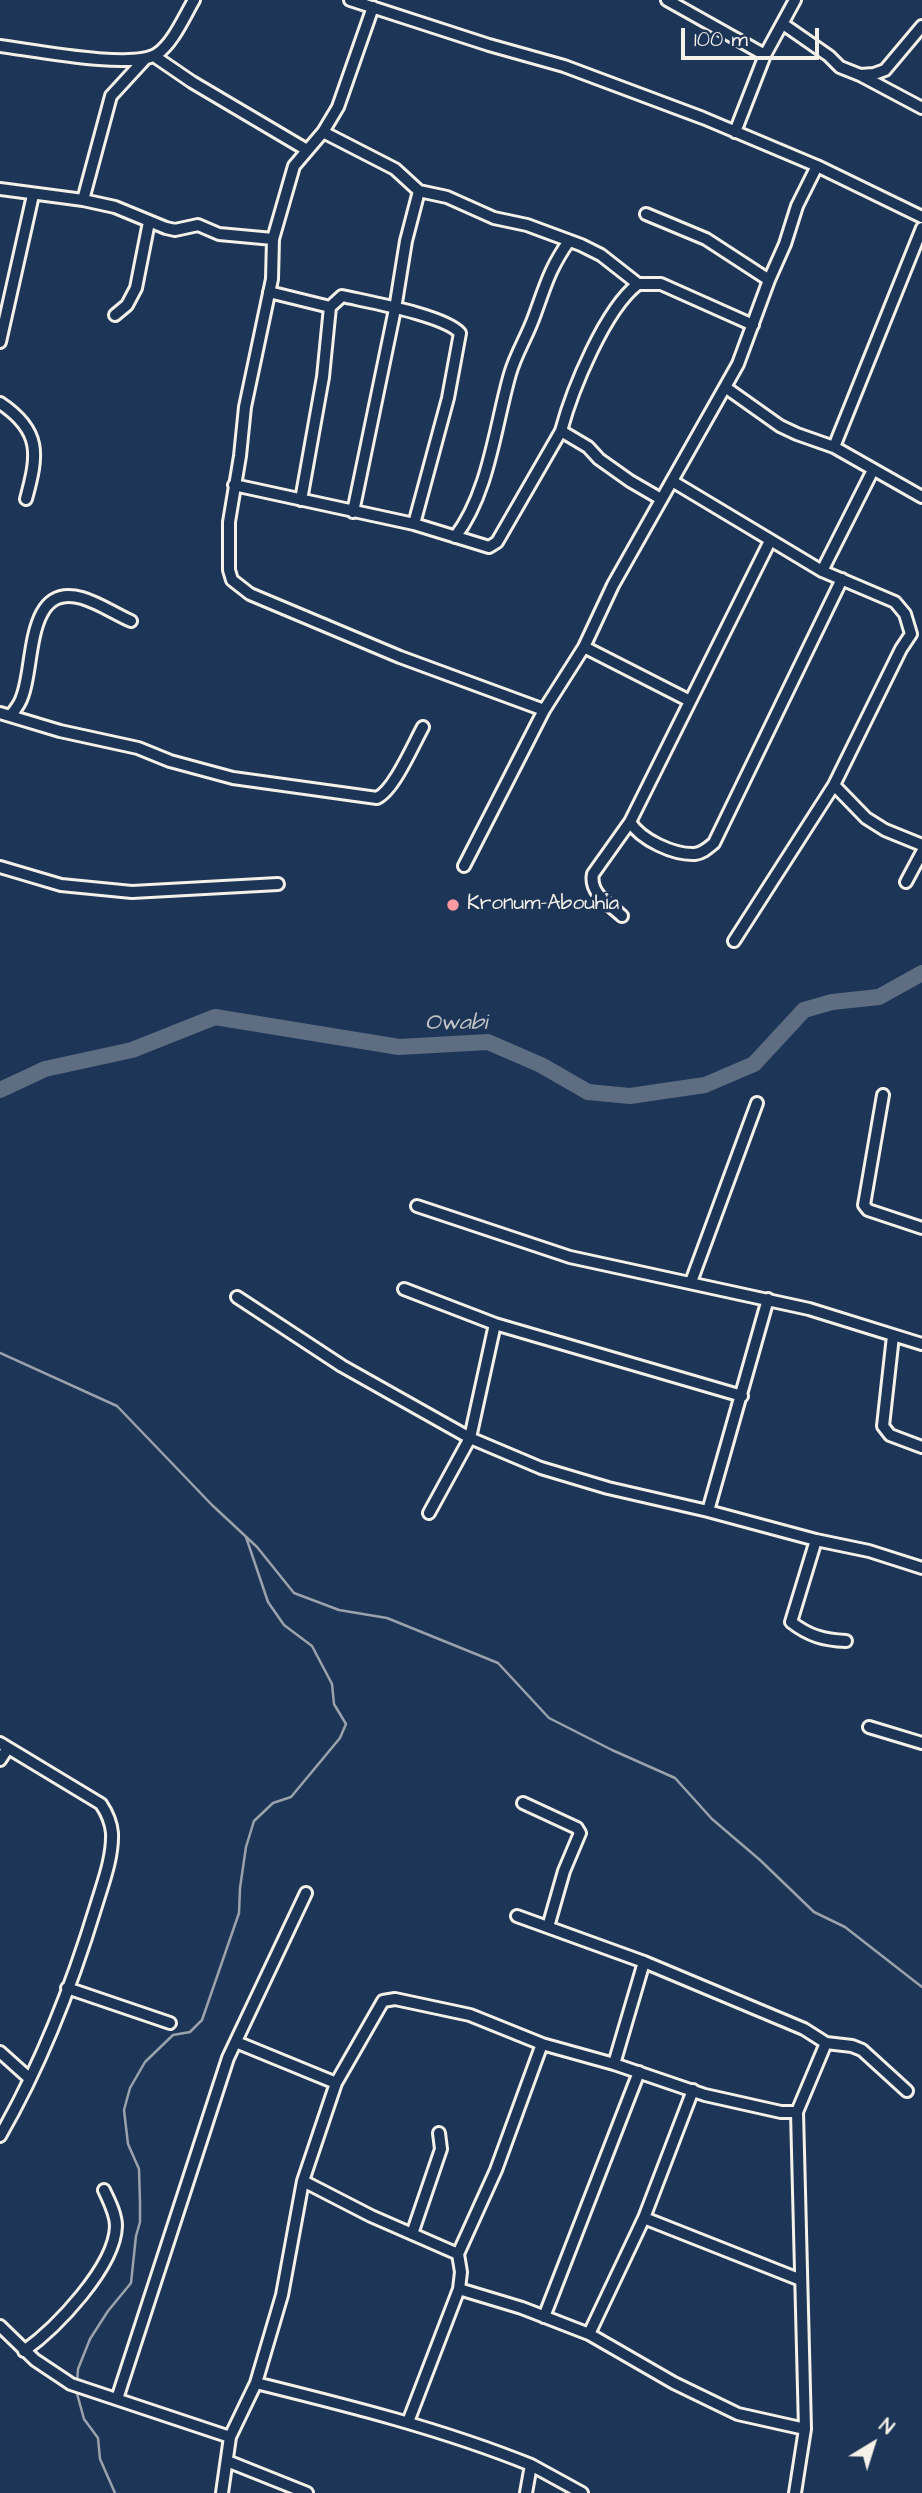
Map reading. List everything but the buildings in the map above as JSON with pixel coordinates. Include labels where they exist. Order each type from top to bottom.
[{"type":"street","points":[[83,200],[111,96],[150,57],[164,48],[194,0]]},
{"type":"street","points":[[349,0],[564,66],[703,118],[817,166],[922,218]]},
{"type":"street","points":[[667,0],[765,55]]},
{"type":"street","points":[[735,132],[765,55],[795,0]]},
{"type":"street","points":[[373,7],[338,107],[324,132],[294,166],[273,239],[272,279],[245,407],[229,522],[229,570],[232,580],[250,594],[400,657],[544,710]]},
{"type":"street","points":[[783,24],[829,56],[840,67],[922,108]]},
{"type":"street","points":[[860,75],[874,74],[885,69],[922,26]]},
{"type":"street","points":[[0,46],[121,61],[150,57],[307,150]]},
{"type":"street","points":[[324,132],[395,169],[419,191],[447,197],[494,218],[527,225],[569,241],[601,256],[638,284],[661,284],[752,326]]},
{"type":"street","points":[[464,866],[544,710],[584,647],[613,585],[738,363],[785,244],[797,206],[817,166]]},
{"type":"street","points":[[0,190],[83,200],[115,207],[175,230],[198,225],[219,234],[273,239]]},
{"type":"street","points":[[353,512],[395,309],[406,241],[419,191]]},
{"type":"street","points":[[0,342],[33,195]]},
{"type":"street","points":[[646,214],[706,239],[769,280]]},
{"type":"street","points":[[115,315],[127,305],[140,279],[149,222]]},
{"type":"street","points":[[834,447],[922,228]]},
{"type":"street","points":[[455,537],[475,501],[520,345],[553,264],[569,241]]},
{"type":"street","points":[[234,485],[414,524],[489,547],[495,544],[561,431],[578,384],[620,300],[638,284]]},
{"type":"street","points":[[269,292],[330,307]]},
{"type":"street","points":[[301,500],[323,377],[330,307],[342,296],[438,321],[456,329],[460,334],[448,398],[414,524]]},
{"type":"street","points":[[725,387],[780,426],[834,447],[922,497]]},
{"type":"street","points":[[0,403],[17,414],[28,431],[36,452],[26,499]]},
{"type":"street","points":[[561,431],[660,499]]},
{"type":"street","points":[[822,571],[873,470]]},
{"type":"street","points":[[672,481],[822,571],[895,602],[917,636],[901,649],[834,785],[734,941]]},
{"type":"street","points":[[622,916],[595,891],[592,877],[630,822],[770,541]]},
{"type":"street","points":[[630,822],[634,829],[648,839],[675,851],[694,854],[704,852],[714,843],[842,579]]},
{"type":"street","points":[[5,714],[22,699],[38,620],[47,604],[62,596],[82,598],[131,621]]},
{"type":"street","points":[[584,647],[690,701]]},
{"type":"street","points":[[5,714],[60,731],[138,748],[170,761],[233,778],[377,798],[393,779],[423,727]]},
{"type":"street","points":[[834,785],[866,818],[885,830],[922,845]]},
{"type":"street","points":[[906,882],[922,852]]},
{"type":"street","points":[[0,867],[61,885],[132,892],[278,884]]},
{"type":"street","points":[[883,1095],[864,1205],[867,1210],[922,1228]]},
{"type":"street","points":[[691,1282],[757,1103]]},
{"type":"street","points":[[417,1206],[570,1257],[809,1309],[922,1345]]},
{"type":"street","points":[[404,1289],[495,1324],[742,1396]]},
{"type":"street","points":[[237,1297],[341,1366],[470,1438],[541,1468],[608,1488],[709,1511],[816,1540],[869,1550],[922,1568]]},
{"type":"street","points":[[709,1511],[768,1299]]},
{"type":"street","points":[[429,1513],[470,1438],[495,1324]]},
{"type":"street","points":[[893,1336],[883,1426],[890,1435],[922,1447]]},
{"type":"street","points":[[816,1540],[791,1622],[824,1640],[846,1641]]},
{"type":"street","points":[[869,1727],[922,1743]]},
{"type":"street","points":[[0,1760],[4,1745],[101,1804],[109,1817],[112,1835],[108,1867],[83,1949],[52,2028],[0,2136]]},
{"type":"street","points":[[523,1803],[577,1828],[580,1833],[564,1871],[548,1927]]},
{"type":"street","points":[[117,2399],[228,2058],[306,1893]]},
{"type":"street","points":[[517,1916],[643,1962],[804,2029],[826,2043],[862,2050],[907,2091]]},
{"type":"street","points":[[614,2064],[643,1962]]},
{"type":"street","points":[[67,1988],[170,2022]]},
{"type":"street","points":[[222,2493],[230,2437],[256,2383],[282,2295],[303,2181],[336,2083],[383,2001],[395,1999],[470,2015],[542,2044],[693,2090],[781,2112],[797,2112]]},
{"type":"street","points":[[236,2042],[336,2083]]},
{"type":"street","points":[[795,2493],[805,2429],[797,2112],[826,2043]]},
{"type":"street","points":[[408,2422],[459,2289],[461,2272],[458,2254],[496,2170],[542,2044]]},
{"type":"street","points":[[0,2052],[29,2078]]},
{"type":"street","points":[[544,2317],[639,2072]]},
{"type":"street","points":[[589,2334],[644,2218],[693,2090]]},
{"type":"street","points":[[412,2234],[441,2148],[439,2133]]},
{"type":"street","points":[[303,2181],[458,2254]]},
{"type":"street","points":[[24,2351],[42,2338],[78,2301],[110,2250],[116,2223],[104,2190]]},
{"type":"street","points":[[644,2218],[801,2280]]},
{"type":"street","points":[[459,2289],[589,2334],[719,2406],[757,2420],[805,2429]]},
{"type":"street","points":[[0,2326],[24,2351],[71,2384],[230,2437]]},
{"type":"street","points":[[256,2383],[408,2422],[477,2443],[531,2465],[582,2493]]},
{"type":"street","points":[[227,2461],[307,2493]]},
{"type":"street","points":[[526,2493],[531,2465]]},
{"type":"waterway","name":"Owabi","points":[[0,1090],[45,1069],[132,1050],[215,1017],[399,1047],[488,1042],[541,1065],[588,1092],[630,1096],[705,1085],[754,1064],[804,1010],[832,1002],[879,997],[922,973]]},
{"type":"waterway","points":[[0,1353],[117,1406],[212,1505],[257,1547],[294,1593],[339,1610],[387,1618],[498,1663],[549,1718],[675,1778],[712,1819],[814,1912],[845,1927],[922,1987]]},
{"type":"waterway","points":[[77,2383],[78,2369],[90,2339],[131,2283],[140,2222],[140,2202],[139,2169],[128,2144],[124,2110],[130,2088],[145,2062],[173,2035],[190,2032],[202,2020],[239,1913],[246,1847],[254,1821],[273,1803],[291,1797],[340,1738],[346,1724],[334,1704],[332,1684],[312,1646],[284,1625],[268,1602],[246,1537]]},
{"type":"waterway","points":[[76,2390],[84,2419],[98,2438],[100,2459],[115,2493]]},
{"type":"place","name":"Kronum-Abouhia","points":[[453,905]]}]
